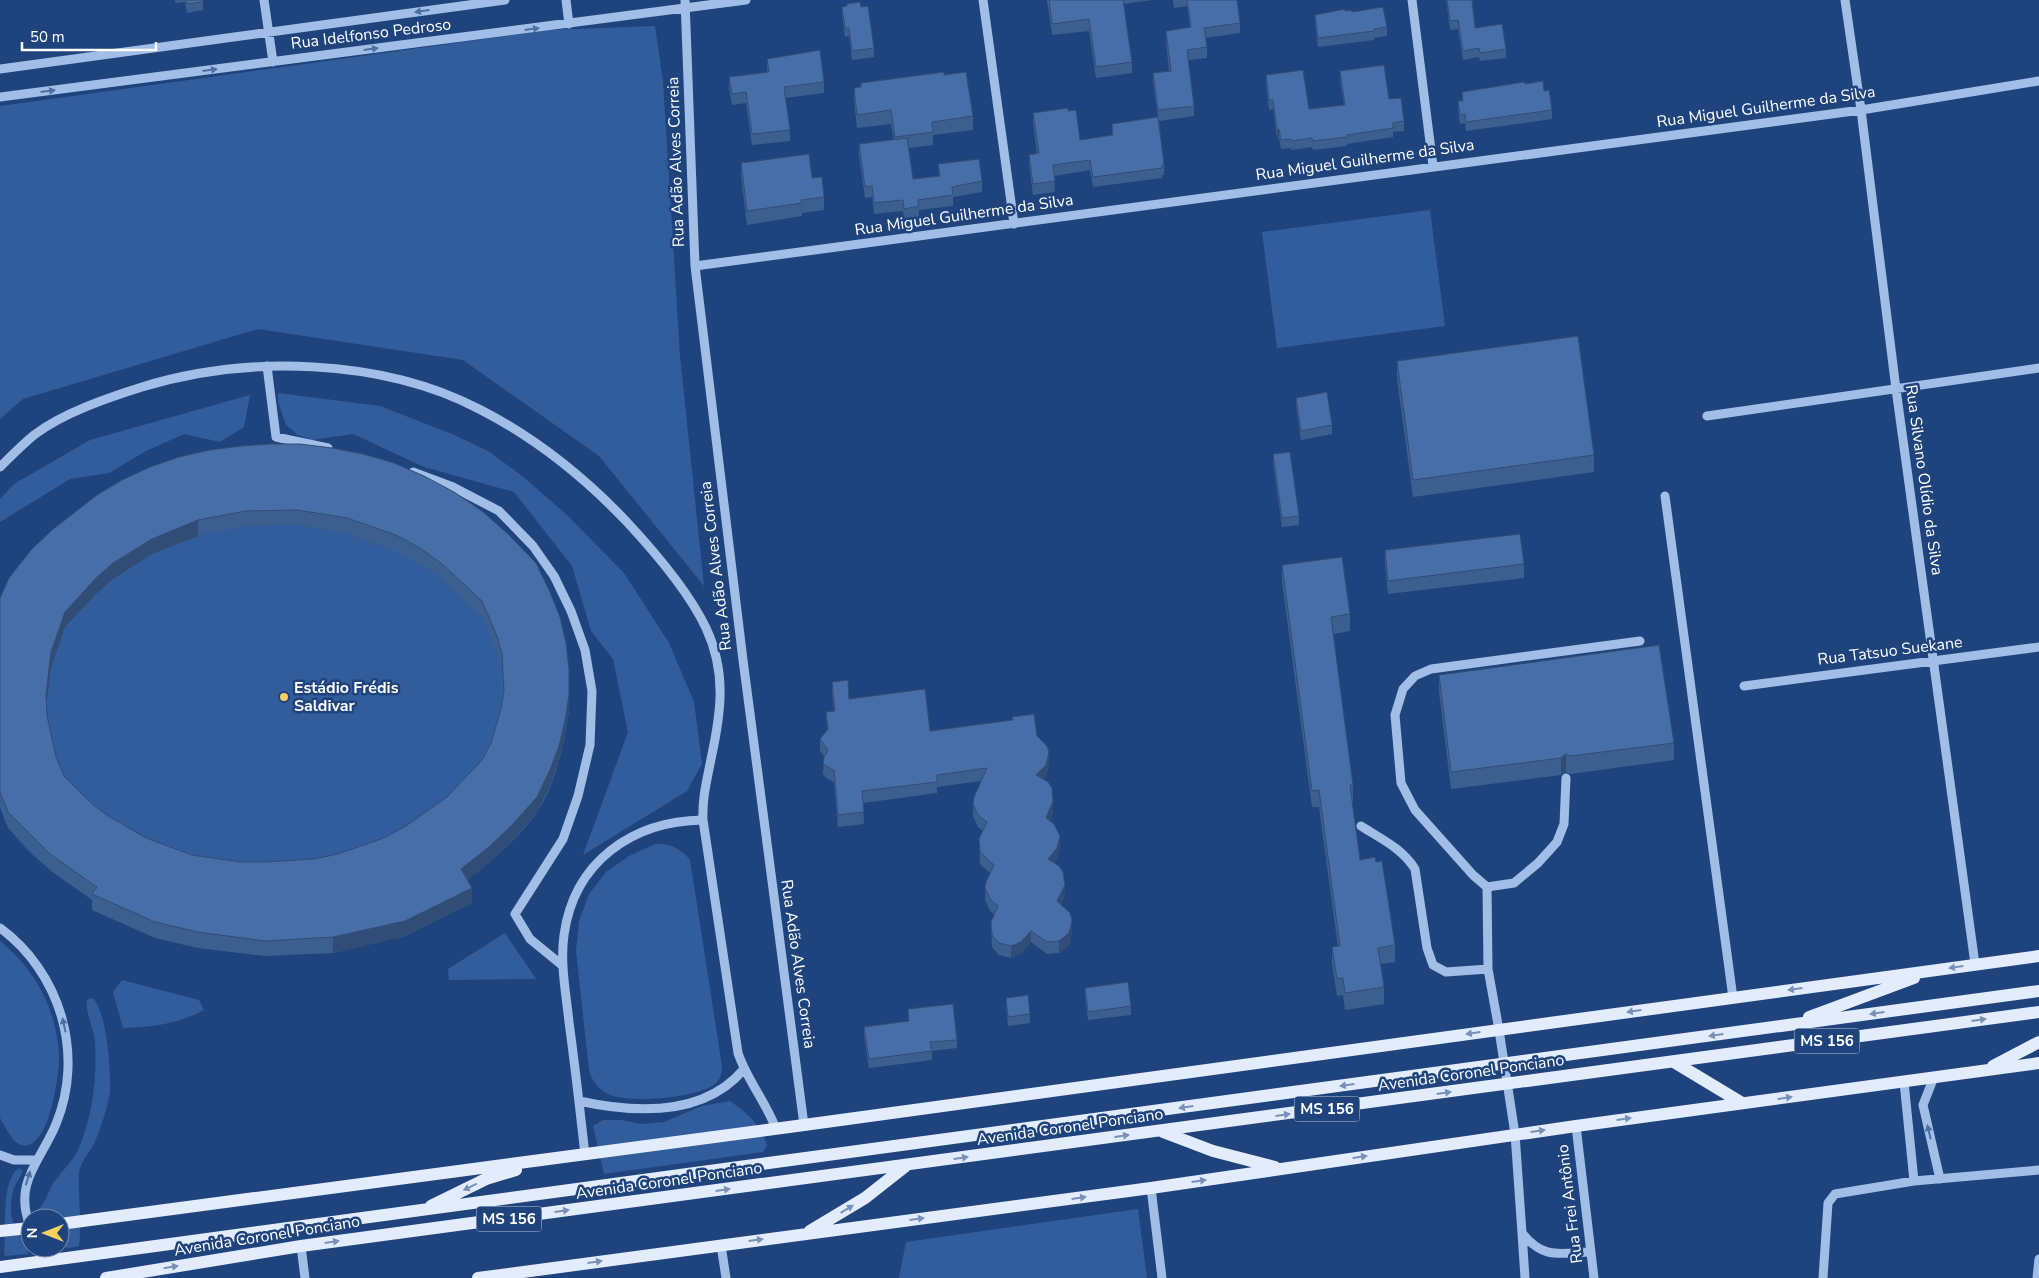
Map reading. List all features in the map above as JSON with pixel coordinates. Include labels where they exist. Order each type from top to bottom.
[{"type":"main road","points":[[70,1223],[585,1155],[2039,956]]},
{"type":"main road","points":[[1788,1025],[1936,970]]},
{"type":"main road","points":[[0,1267],[2039,991]]},
{"type":"main road","name":"Avenida Coronel Ponciano","points":[[106,1278],[302,1246],[2039,1012]]},
{"type":"main road","points":[[1984,1071],[2039,1042]]},
{"type":"main road","points":[[1581,1053],[1576,1065],[1581,1074]]},
{"type":"main road","points":[[1674,1062],[1742,1103]]},
{"type":"main road","points":[[478,1278],[513,1276],[722,1245],[1151,1188],[1514,1134],[2039,1064]]},
{"type":"main road","points":[[1161,1131],[1213,1151],[1282,1169]]},
{"type":"main road","points":[[421,1210],[486,1179],[549,1159]]},
{"type":"main road","points":[[806,1234],[865,1198],[907,1165]]},
{"type":"main road","points":[[0,1231],[20,1228]]},
{"type":"street","points":[[264,0],[273,62]]},
{"type":"street","name":"Rua Idelfonso Pedroso","points":[[0,69],[505,0]]},
{"type":"street","points":[[566,0],[569,24]]},
{"type":"street","name":"Rua Idelfonso Pedroso","points":[[0,97],[569,24],[685,4],[746,0]]},
{"type":"street","points":[[983,0],[1014,224]]},
{"type":"street","points":[[1412,0],[1433,166]]},
{"type":"street","name":"Rua Silvano Olídio da Silva","points":[[1845,0],[1862,110],[1896,388],[1975,964]]},
{"type":"street","name":"Rua Adão Alves Correia","points":[[685,4],[694,266],[741,650],[804,1125]]},
{"type":"street","name":"Rua Miguel Guilherme da Silva","points":[[694,266],[1862,110],[2039,81]]},
{"type":"street","points":[[267,366],[276,437],[341,451]]},
{"type":"street","points":[[0,467],[36,434],[65,418],[118,395],[158,382],[190,374],[223,369],[267,366],[320,367],[384,377],[446,395],[477,408],[533,441],[585,481],[640,535],[686,596],[706,628],[716,659],[722,691],[716,736],[703,795],[703,820],[738,1053],[751,1085],[762,1100],[776,1129]]},
{"type":"street","points":[[1707,416],[2039,368]]},
{"type":"street","points":[[404,468],[453,488],[500,511],[533,546],[554,576],[585,650],[592,691],[590,744],[578,796],[562,839],[515,914],[530,939],[563,966]]},
{"type":"street","points":[[1665,496],[1733,998]]},
{"type":"street","points":[[1525,1278],[1514,1134],[1488,969],[1487,887],[1473,875],[1415,810],[1400,783],[1395,715],[1403,689],[1415,676],[1431,669],[1640,641]]},
{"type":"street","name":"Rua Tatsuo Suekane","points":[[1744,686],[2039,647]]},
{"type":"street","points":[[1487,887],[1514,883],[1538,863],[1556,842],[1564,824],[1566,778]]},
{"type":"street","points":[[585,1155],[563,966],[564,934],[573,902],[580,886],[600,858],[629,837],[646,830],[684,820],[703,820]]},
{"type":"street","points":[[1361,826],[1396,848],[1408,858],[1415,869],[1427,948],[1432,965],[1446,972],[1488,969]]},
{"type":"street","points":[[0,928],[24,949],[48,982],[57,1001],[67,1041],[68,1062],[63,1104],[53,1130],[29,1172],[25,1192],[26,1208]]},
{"type":"street","points":[[579,1101],[600,1106],[645,1109],[694,1102],[719,1092],[730,1084],[744,1069]]},
{"type":"street","points":[[1934,1077],[1923,1105],[1940,1179]]},
{"type":"street","points":[[1904,1082],[1914,1181]]},
{"type":"street","name":"Rua Frei Antônio","points":[[1576,1126],[1594,1278]]},
{"type":"street","points":[[0,1155],[14,1160],[35,1160]]},
{"type":"street","points":[[1823,1278],[1828,1203],[1835,1194],[1914,1181],[2039,1170]]},
{"type":"street","points":[[1151,1188],[1162,1278]]},
{"type":"street","points":[[1522,1233],[1532,1245],[1544,1252],[1591,1252]]},
{"type":"street","points":[[722,1245],[726,1278]]},
{"type":"street","points":[[302,1246],[305,1278]]},
{"type":"street","points":[[2037,1278],[2039,1260]]},
{"type":"shaded area","points":[[655,26],[663,81],[680,356],[704,586],[599,456],[463,360],[258,329],[23,399],[0,419],[0,106],[550,30]]},
{"type":"shaded area","points":[[1430,210],[1445,326],[1277,348],[1262,232]]},
{"type":"shaded area","points":[[278,393],[380,406],[452,434],[488,451],[521,475],[567,515],[624,573],[669,643],[694,702],[702,764],[687,791],[583,855],[628,732],[613,659],[591,631],[572,566],[514,492],[424,467],[353,434],[312,440],[298,435],[286,425],[278,402]]},
{"type":"shaded area","points":[[250,395],[244,427],[220,442],[184,434],[146,451],[109,473],[70,479],[0,522],[0,499],[14,484],[90,440]]},
{"type":"shaded area","name":"Estádio Frédis Saldivar","points":[[363,470],[569,710],[555,776],[537,812],[504,849],[465,881],[118,913],[74,887],[32,854],[8,826],[0,807],[0,613]]},
{"type":"shaded area","points":[[655,844],[666,844],[675,847],[690,860],[722,1071],[720,1078],[715,1084],[694,1093],[663,1098],[631,1099],[604,1092],[590,1074],[576,951],[579,921],[589,894],[606,872],[629,856]]},
{"type":"shaded area","points":[[505,933],[536,979],[449,980],[448,969]]},
{"type":"shaded area","points":[[0,941],[25,965],[38,985],[52,1016],[58,1042],[59,1067],[51,1111],[39,1137],[31,1144],[21,1145],[15,1141],[0,1118]]},
{"type":"shaded area","points":[[122,980],[199,1000],[204,1010],[185,1019],[165,1024],[123,1028],[113,992]]},
{"type":"shaded area","points":[[92,998],[97,1004],[105,1027],[109,1056],[110,1091],[98,1133],[80,1169],[79,1246],[70,1248],[70,1208],[39,1208],[54,1182],[77,1153],[91,1109],[95,1069],[95,1042],[88,1015],[87,1000]]},
{"type":"shaded area","points":[[730,1101],[743,1110],[757,1125],[767,1145],[763,1152],[604,1174],[593,1126],[603,1120],[621,1120],[641,1124],[664,1122],[702,1106]]},
{"type":"shaded area","points":[[19,1168],[23,1171],[14,1188],[11,1200],[13,1223],[20,1237],[20,1255],[5,1256],[5,1207],[9,1183],[13,1174]]},
{"type":"shaded area","points":[[1138,1209],[1147,1278],[899,1278],[906,1242]]},
{"type":"building","points":[[186,0],[203,0],[203,2],[187,4]]},
{"type":"building","points":[[1049,0],[1123,0],[1132,62],[1096,67],[1089,19],[1052,24]]},
{"type":"building","points":[[1187,0],[1237,0],[1240,23],[1204,28],[1207,47],[1187,50],[1194,106],[1158,110],[1153,73],[1171,71],[1166,31],[1191,27]]},
{"type":"building","points":[[1447,0],[1472,0],[1475,28],[1502,24],[1506,49],[1480,53],[1479,48],[1463,51],[1458,20],[1450,21]]},
{"type":"building","points":[[860,2],[861,7],[868,6],[874,48],[852,51],[849,28],[845,28],[842,7],[847,6],[847,4]]},
{"type":"building","points":[[1383,7],[1387,27],[1374,29],[1374,31],[1318,38],[1315,15],[1345,9],[1345,11],[1351,10],[1352,12]]},
{"type":"building","points":[[820,50],[824,82],[784,87],[790,130],[752,134],[746,92],[732,94],[729,77],[769,72],[767,59]]},
{"type":"building","points":[[1384,65],[1389,99],[1401,98],[1404,121],[1393,123],[1393,128],[1347,135],[1347,137],[1313,141],[1312,138],[1291,141],[1291,139],[1281,140],[1279,129],[1277,130],[1273,100],[1269,100],[1266,75],[1303,70],[1309,109],[1345,105],[1340,71]]},
{"type":"building","points":[[944,72],[944,75],[966,72],[973,116],[932,122],[933,132],[895,137],[891,110],[857,115],[854,88],[861,87],[861,83]]},
{"type":"building","points":[[1543,81],[1544,91],[1549,90],[1552,110],[1466,122],[1465,114],[1460,115],[1458,101],[1463,101],[1462,92],[1524,82],[1525,84]]},
{"type":"building","points":[[1068,108],[1068,111],[1076,110],[1080,140],[1113,135],[1112,124],[1158,117],[1164,164],[1162,168],[1093,177],[1090,160],[1053,165],[1055,181],[1033,184],[1029,155],[1039,153],[1033,113]]},
{"type":"building","points":[[907,138],[913,179],[940,176],[938,164],[979,159],[982,181],[952,187],[953,195],[918,200],[919,206],[904,209],[903,200],[874,203],[872,186],[865,187],[859,144]]},
{"type":"building","points":[[809,154],[812,178],[822,177],[824,197],[801,200],[802,203],[747,211],[741,163]]},
{"type":"building","points":[[1578,336],[1594,455],[1413,480],[1397,361]]},
{"type":"building","points":[[1327,392],[1332,425],[1301,431],[1296,398]]},
{"type":"building","points":[[300,444],[363,454],[394,463],[454,492],[482,511],[536,563],[560,617],[569,669],[569,695],[559,746],[537,797],[490,846],[461,869],[472,888],[405,921],[333,937],[265,941],[198,932],[155,922],[92,894],[97,887],[50,854],[8,812],[0,792],[0,598],[9,578],[31,550],[52,530],[97,495],[122,480],[150,467],[179,457],[241,446]],"holes":[[[297,510],[347,518],[396,535],[420,548],[442,564],[482,601],[497,636],[502,654],[504,691],[491,743],[482,760],[447,797],[406,826],[384,838],[338,854],[314,859],[240,862],[192,855],[146,838],[108,816],[92,804],[64,776],[56,757],[47,716],[46,695],[51,652],[65,612],[96,578],[113,563],[152,539],[198,520],[246,511]]]},
{"type":"building","points":[[1290,452],[1299,516],[1282,518],[1273,454]]},
{"type":"building","points":[[1520,534],[1524,564],[1388,581],[1385,550]]},
{"type":"building","points":[[1342,557],[1350,614],[1331,617],[1353,785],[1350,785],[1360,860],[1375,857],[1376,862],[1382,861],[1395,945],[1378,948],[1384,987],[1345,993],[1343,978],[1337,979],[1332,947],[1340,946],[1319,790],[1312,791],[1282,565]]},
{"type":"building","points":[[1659,645],[1674,743],[1570,756],[1566,754],[1561,758],[1451,772],[1439,675]]},
{"type":"building","points":[[848,680],[849,699],[925,689],[930,731],[1013,720],[1012,717],[1034,714],[1037,736],[1047,746],[1049,752],[1046,765],[1036,775],[1048,782],[1052,788],[1053,801],[1046,818],[1054,824],[1060,836],[1057,848],[1048,859],[1059,866],[1063,872],[1065,885],[1057,901],[1070,913],[1072,920],[1069,933],[1059,941],[1047,942],[1031,931],[1021,942],[1011,946],[999,943],[992,935],[991,922],[998,906],[990,899],[985,888],[994,865],[980,852],[979,839],[987,822],[978,815],[973,804],[974,797],[987,768],[937,775],[937,782],[862,791],[864,812],[838,815],[834,770],[823,763],[828,750],[820,739],[828,729],[826,712],[835,711],[832,682]]},
{"type":"building","points":[[1128,982],[1131,1006],[1088,1012],[1085,988]]},
{"type":"building","points":[[1028,995],[1030,1014],[1008,1017],[1006,998]]},
{"type":"building","points":[[953,1004],[957,1040],[930,1042],[932,1051],[869,1059],[864,1027],[909,1021],[908,1009]]},
{"type":"place","name":"Estádio Frédis Saldivar","points":[[284,697]]}]
